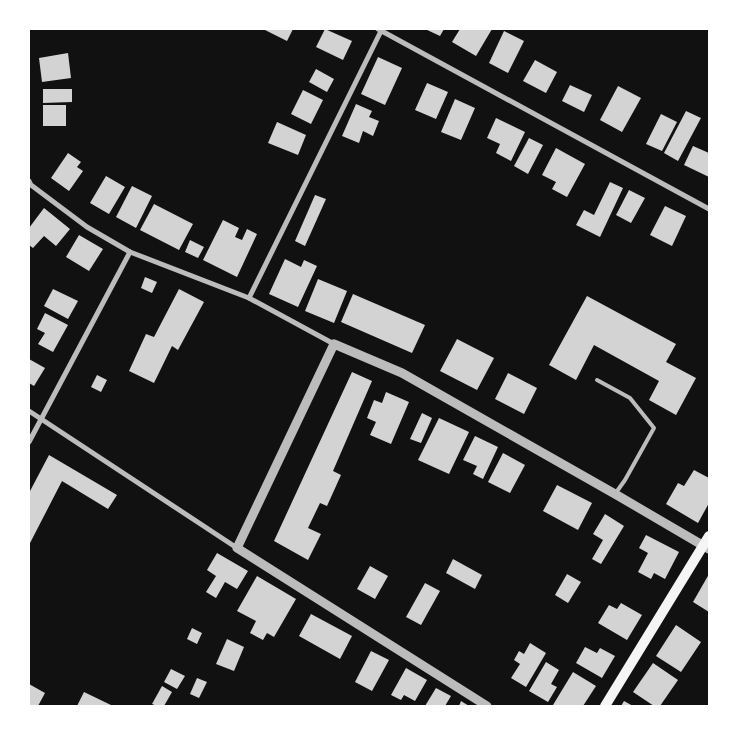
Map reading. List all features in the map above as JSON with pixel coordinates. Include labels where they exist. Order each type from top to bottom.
[{"type":"main road","points":[[605,706],[707,547],[709,536]]},
{"type":"street","points":[[249,298],[380,29],[709,209]]},
{"type":"street","points":[[29,181],[31,185],[87,227],[130,252],[249,298],[334,344],[402,373],[707,547]]},
{"type":"street","points":[[29,442],[130,252]]},
{"type":"street","points":[[237,548],[334,344]]},
{"type":"street","points":[[29,411],[237,548],[487,706]]},
{"type":"lane","points":[[597,380],[630,398],[654,428],[615,494]]},
{"type":"building","points":[[263,29],[293,29],[287,41]]},
{"type":"building","points":[[325,29],[352,41],[343,60],[316,47]]},
{"type":"building","points":[[425,29],[444,29],[440,36]]},
{"type":"building","points":[[460,29],[492,29],[476,56],[452,42]]},
{"type":"building","points":[[504,31],[524,41],[508,73],[489,63]]},
{"type":"building","points":[[68,53],[71,78],[42,82],[39,58]]},
{"type":"building","points":[[378,57],[402,68],[385,105],[361,94]]},
{"type":"building","points":[[535,60],[557,72],[546,93],[523,81]]},
{"type":"building","points":[[316,69],[334,79],[327,92],[309,82]]},
{"type":"building","points":[[427,83],[448,92],[436,119],[415,110]]},
{"type":"building","points":[[570,85],[592,95],[584,112],[562,101]]},
{"type":"building","points":[[618,86],[641,98],[622,132],[600,120]]},
{"type":"building","points":[[43,89],[72,89],[72,102],[43,103]]},
{"type":"building","points":[[303,90],[323,100],[311,124],[291,114]]},
{"type":"building","points":[[455,99],[475,108],[461,140],[441,132]]},
{"type":"building","points":[[356,104],[372,111],[369,117],[379,121],[373,136],[363,131],[359,143],[342,136]]},
{"type":"building","points":[[43,105],[66,105],[66,126],[43,126]]},
{"type":"building","points":[[686,111],[701,118],[678,161],[664,153]]},
{"type":"building","points":[[661,114],[677,122],[662,151],[646,144]]},
{"type":"building","points":[[496,118],[525,132],[511,161],[496,153],[500,144],[487,138]]},
{"type":"building","points":[[277,122],[306,135],[298,155],[268,143]]},
{"type":"building","points":[[529,138],[543,145],[528,174],[514,166]]},
{"type":"building","points":[[693,146],[709,153],[709,177],[684,165]]},
{"type":"building","points":[[556,148],[585,164],[567,197],[552,189],[556,182],[542,175]]},
{"type":"building","points":[[68,153],[81,162],[77,167],[83,171],[69,191],[51,178]]},
{"type":"building","points":[[106,176],[125,187],[109,214],[90,203]]},
{"type":"building","points":[[610,182],[623,188],[600,237],[576,225],[584,210],[594,215]]},
{"type":"building","points":[[132,186],[152,196],[136,228],[116,217]]},
{"type":"building","points":[[629,190],[645,198],[631,223],[616,215]]},
{"type":"building","points":[[315,195],[326,199],[305,246],[295,241]]},
{"type":"building","points":[[154,204],[193,224],[179,250],[140,230]]},
{"type":"building","points":[[665,206],[686,216],[672,246],[650,235]]},
{"type":"building","points":[[44,208],[70,229],[56,246],[44,236],[33,248],[29,245],[29,228]]},
{"type":"building","points":[[223,220],[239,228],[235,237],[242,240],[247,229],[257,234],[237,277],[203,260]]},
{"type":"building","points":[[79,235],[103,249],[89,271],[66,257]]},
{"type":"building","points":[[190,240],[204,247],[198,258],[185,252]]},
{"type":"building","points":[[285,259],[301,267],[304,260],[317,266],[298,307],[269,294]]},
{"type":"building","points":[[145,277],[157,282],[152,293],[141,288]]},
{"type":"building","points":[[318,279],[347,291],[334,323],[305,311]]},
{"type":"building","points":[[53,289],[78,301],[68,319],[44,306]]},
{"type":"building","points":[[179,289],[204,302],[178,350],[172,346],[154,383],[129,371],[146,334],[154,337]]},
{"type":"building","points":[[353,294],[425,325],[412,353],[341,322]]},
{"type":"building","points":[[587,296],[676,344],[666,362],[696,378],[676,415],[649,400],[659,381],[594,345],[576,380],[549,365]]},
{"type":"building","points":[[45,313],[68,325],[53,352],[38,344],[45,333],[37,329]]},
{"type":"building","points":[[457,339],[494,358],[477,390],[440,371]]},
{"type":"building","points":[[29,359],[45,368],[34,386],[29,383]]},
{"type":"building","points":[[352,372],[372,381],[333,471],[341,475],[327,506],[320,503],[308,528],[321,534],[308,560],[274,541]]},
{"type":"building","points":[[508,373],[537,388],[524,414],[495,399]]},
{"type":"building","points":[[97,375],[107,380],[101,392],[91,387]]},
{"type":"building","points":[[386,392],[409,402],[391,444],[370,435],[376,422],[367,418],[374,400],[382,403]]},
{"type":"building","points":[[422,413],[432,418],[421,443],[410,439]]},
{"type":"building","points":[[439,418],[469,432],[449,474],[418,460]]},
{"type":"building","points":[[475,436],[498,447],[483,479],[473,474],[477,466],[463,460]]},
{"type":"building","points":[[503,453],[525,465],[510,493],[488,482]]},
{"type":"building","points":[[49,455],[117,495],[108,509],[62,481],[29,545],[29,493]]},
{"type":"building","points":[[694,470],[709,478],[709,503],[698,523],[666,504],[678,483],[684,486]]},
{"type":"building","points":[[557,485],[592,503],[578,530],[543,511]]},
{"type":"building","points":[[605,514],[624,526],[601,564],[592,559],[603,540],[593,534]]},
{"type":"building","points":[[646,535],[679,552],[665,579],[654,573],[651,579],[638,572],[648,553],[639,548]]},
{"type":"building","points":[[217,553],[248,571],[237,589],[225,582],[216,598],[206,592],[216,576],[207,570]]},
{"type":"building","points":[[453,559],[482,575],[475,589],[446,573]]},
{"type":"building","points":[[370,566],[388,576],[375,599],[357,589]]},
{"type":"building","points":[[567,574],[581,582],[568,603],[555,595]]},
{"type":"building","points":[[709,574],[709,612],[693,602]]},
{"type":"building","points":[[257,576],[296,599],[274,637],[267,633],[263,640],[250,633],[256,621],[237,611]]},
{"type":"building","points":[[425,583],[440,591],[421,625],[406,617]]},
{"type":"building","points":[[621,603],[642,615],[627,640],[598,623],[609,605],[617,609]]},
{"type":"building","points":[[311,614],[352,636],[340,659],[299,636]]},
{"type":"building","points":[[676,625],[701,642],[681,672],[656,656]]},
{"type":"building","points":[[192,628],[202,633],[197,644],[187,639]]},
{"type":"building","points":[[227,639],[244,647],[234,671],[216,664]]},
{"type":"building","points":[[530,643],[546,653],[526,687],[511,678],[520,664],[514,660],[519,651],[524,654]]},
{"type":"building","points":[[585,647],[597,653],[600,648],[615,656],[602,678],[576,663]]},
{"type":"building","points":[[371,651],[389,660],[372,691],[355,682]]},
{"type":"building","points":[[546,662],[559,670],[551,684],[557,687],[548,702],[529,691]]},
{"type":"building","points":[[653,663],[678,680],[660,706],[654,706],[633,692]]},
{"type":"building","points":[[406,668],[427,680],[415,701],[404,695],[401,700],[391,695]]},
{"type":"building","points":[[171,669],[185,676],[177,689],[164,682]]},
{"type":"building","points":[[573,672],[596,686],[583,706],[554,706],[553,705]]},
{"type":"building","points":[[197,678],[207,682],[199,698],[190,694]]},
{"type":"building","points":[[29,684],[45,693],[38,706],[29,706]]},
{"type":"building","points":[[162,686],[172,692],[164,706],[157,706],[152,704]]},
{"type":"building","points":[[436,688],[451,696],[445,706],[425,706]]},
{"type":"building","points":[[84,692],[113,706],[77,706]]},
{"type":"building","points":[[461,701],[469,706],[459,706]]},
{"type":"building","points":[[624,701],[633,706],[621,706]]}]
